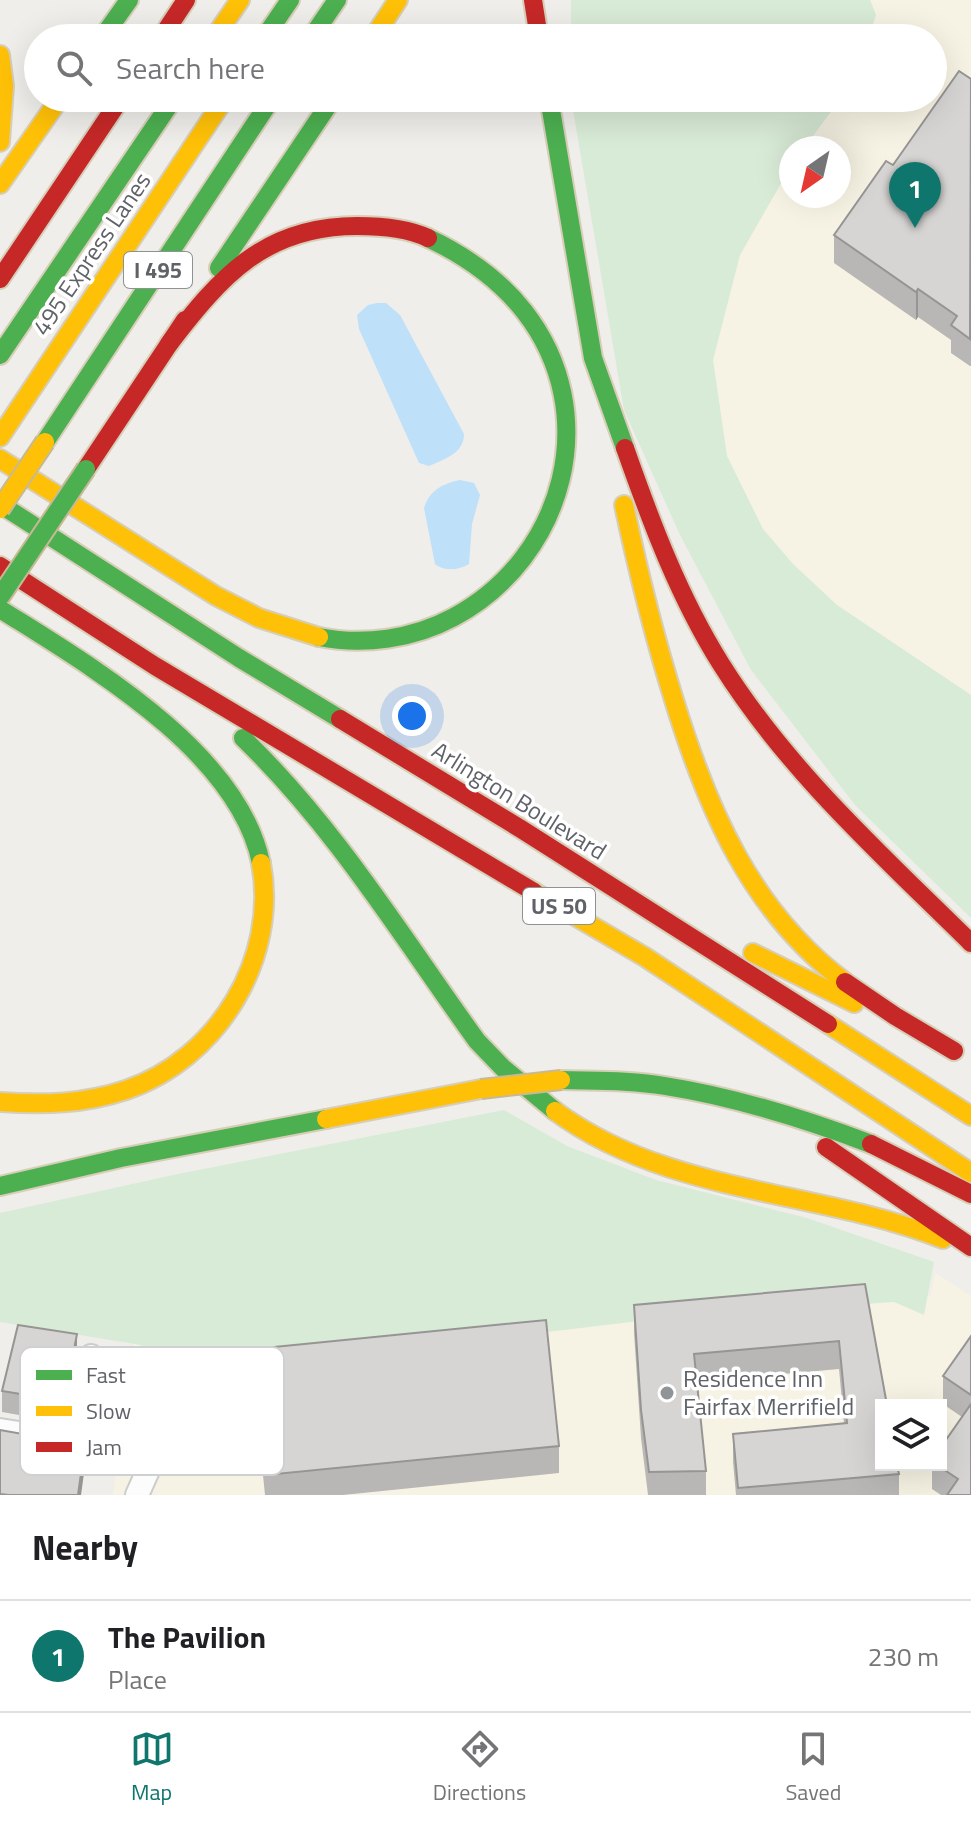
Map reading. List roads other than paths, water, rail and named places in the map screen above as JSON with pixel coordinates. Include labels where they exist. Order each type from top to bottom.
[{"type":"main road","points":[[112,24],[129,0]]},
{"type":"main road","points":[[170,24],[186,0]]},
{"type":"main road","points":[[224,24],[240,0]]},
{"type":"main road","points":[[274,24],[290,0]]},
{"type":"main road","points":[[321,24],[337,0]]},
{"type":"main road","points":[[382,24],[398,0]]},
{"type":"main road","points":[[533,0],[537,24]]},
{"type":"main road","points":[[0,55],[4,86],[0,142]]},
{"type":"main road","points":[[0,184],[50,112]]},
{"type":"main road","points":[[0,279],[112,112]]},
{"type":"main road","name":"495 Express Lanes","points":[[0,355],[165,112]]},
{"type":"main road","name":"495 Express Lanes","points":[[0,437],[216,112]]},
{"type":"main road","name":"I 495","points":[[0,506],[263,112]]},
{"type":"main road","points":[[0,597],[324,112]]},
{"type":"main road","points":[[551,112],[593,358],[633,549],[694,769],[749,881],[772,913],[804,948],[838,978],[876,1005],[962,1055]]},
{"type":"main road","points":[[0,459],[201,588],[243,611],[327,639],[364,642],[396,639],[436,628],[459,617],[512,575],[530,553],[544,528],[556,496],[567,431],[556,375],[544,343],[520,305],[496,280],[450,246],[417,233],[379,225],[348,225],[288,236],[259,251],[223,279],[169,344]]},
{"type":"main road","points":[[593,358],[648,514],[692,612],[721,664],[754,711],[814,785],[971,943]]},
{"type":"main road","name":"Arlington Boulevard","points":[[0,506],[239,658],[521,829],[971,1116]]},
{"type":"main road","name":"US 50","points":[[0,566],[155,666],[645,957],[971,1173]]},
{"type":"main road","points":[[0,609],[125,692],[191,748],[243,816],[263,866],[266,892],[257,956],[245,986],[207,1041],[182,1062],[125,1091],[91,1101],[56,1106],[0,1102]]},
{"type":"main road","points":[[155,666],[245,740],[288,781],[347,856],[477,1041],[502,1070],[556,1114],[623,1150],[670,1169],[913,1227],[971,1249]]},
{"type":"main road","points":[[521,829],[735,945],[962,1055]]},
{"type":"main road","points":[[0,1186],[135,1155],[481,1089],[561,1080],[666,1086],[802,1118],[872,1145],[971,1194]]},
{"type":"main road","points":[[755,1109],[839,1154],[971,1249]]},
{"type":"street","points":[[0,1430],[20,1433]]},
{"type":"street","points":[[137,1495],[146,1475]]},
{"type":"water","points":[[386,303],[400,315],[464,434],[457,451],[429,466],[419,463],[359,329],[357,315],[368,305]]},
{"type":"water","points":[[460,480],[474,483],[480,495],[472,524],[469,564],[448,569],[435,564],[424,508],[438,489]]},
{"type":"place","name":"The Pavilion","points":[[915,228]]},
{"type":"place","name":"Residence Inn Fairfax Merrifield","points":[[667,1393]]}]
